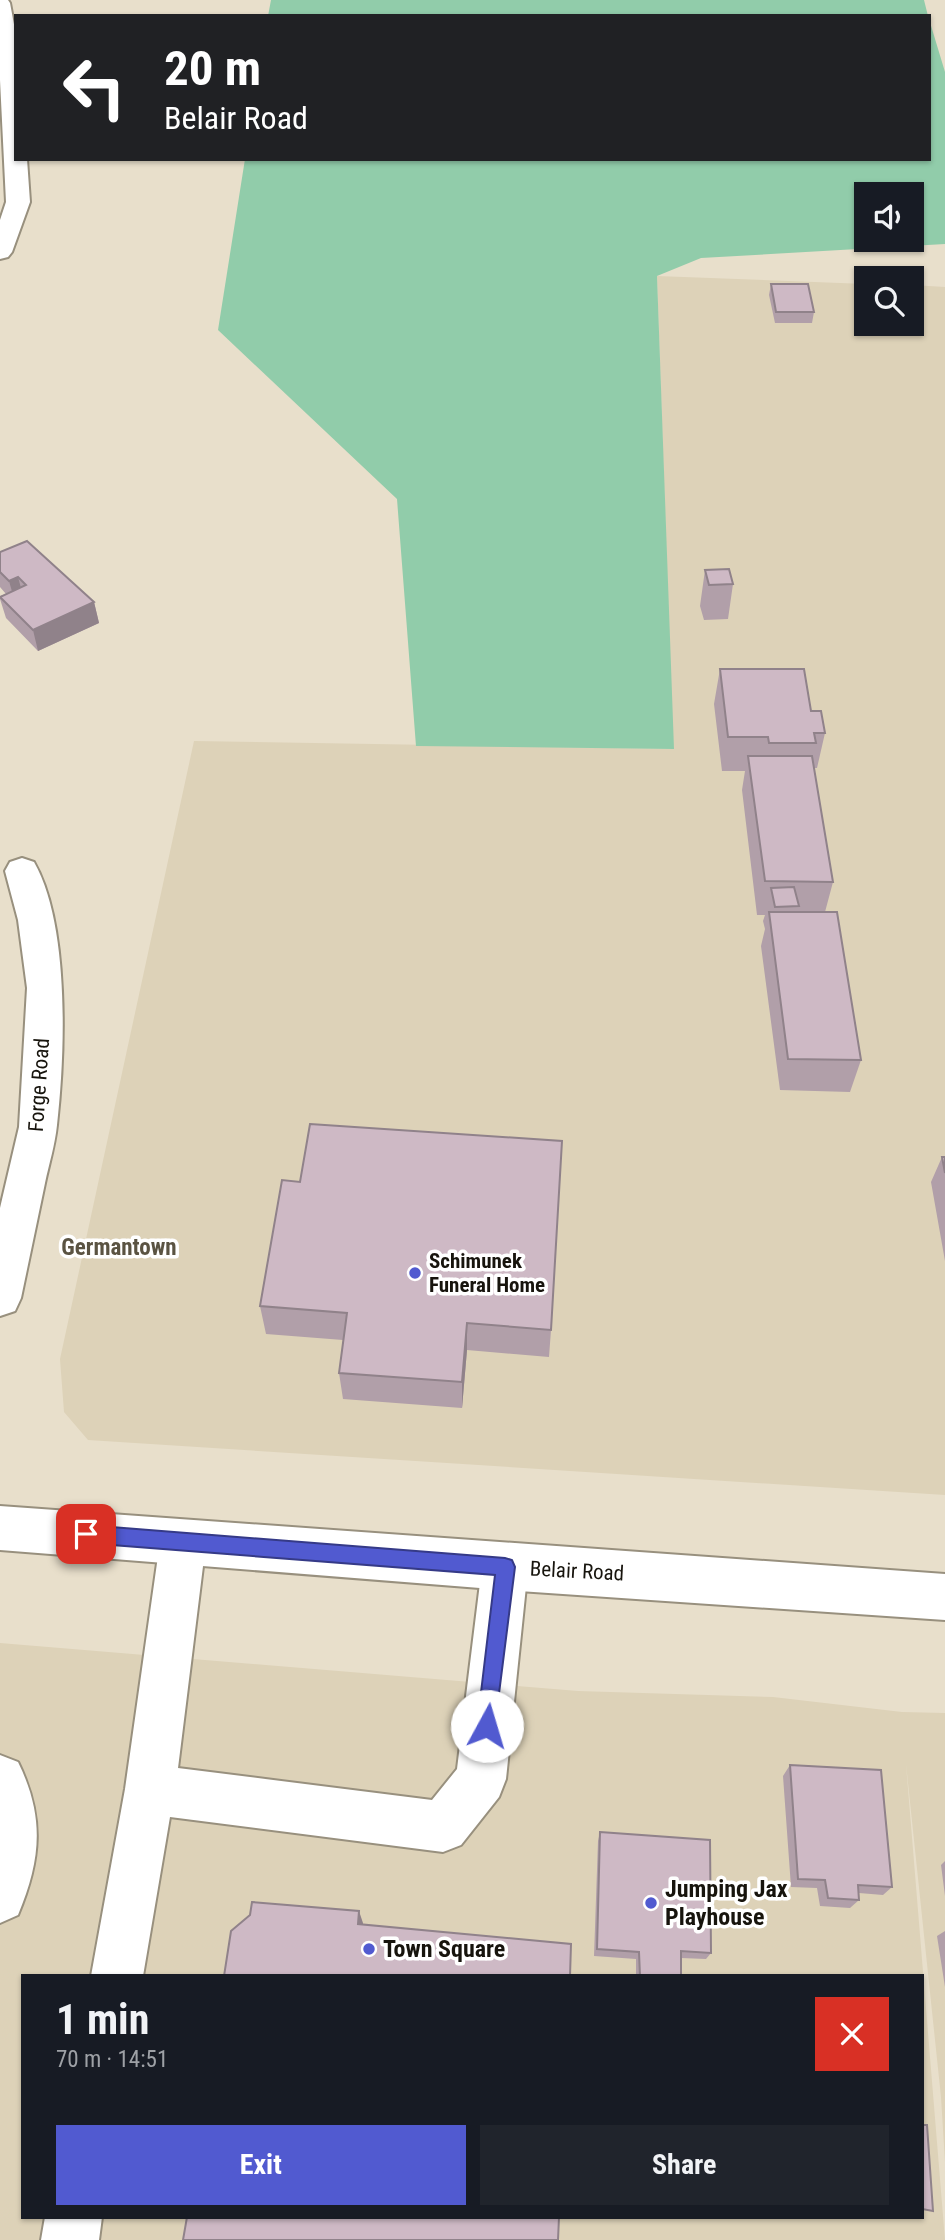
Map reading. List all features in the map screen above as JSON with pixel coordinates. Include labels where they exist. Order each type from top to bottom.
[{"type":"main road","points":[[0,3],[9,55],[6,96],[18,202],[0,252]]},
{"type":"main road","name":"Forge Road","points":[[0,1298],[4,1255],[38,1127],[45,988],[36,920],[22,871]]},
{"type":"main road","name":"Belair Road","points":[[0,1528],[505,1567],[945,1597]]},
{"type":"main road","points":[[117,1974],[150,1789],[183,1542]]},
{"type":"main road","points":[[150,1789],[443,1828],[481,1779],[505,1567]]},
{"type":"main road","points":[[0,1780],[8,1793],[15,1834],[0,1897]]},
{"type":"main road","points":[[70,2240],[74,2219]]},
{"type":"shaded area","points":[[657,276],[854,284],[854,336],[924,336],[924,286],[945,287],[945,1495],[88,1440],[64,1412],[60,1359],[194,741],[673,749]]},
{"type":"shaded area","points":[[0,1643],[578,1691],[773,1697],[902,1712],[945,1713],[945,2162],[941,2097],[906,1764],[923,1974],[21,1974],[21,2219],[924,2219],[924,1984],[945,2240],[0,2240]]},
{"type":"green space","points":[[271,0],[924,0],[928,14],[268,14]]},
{"type":"green space","points":[[931,26],[945,72],[945,244],[924,245],[924,182],[854,182],[854,249],[701,258],[657,276],[674,749],[416,746],[397,499],[218,330],[245,161],[931,161]]},
{"type":"building","points":[[771,284],[808,284],[814,312],[776,312]]},
{"type":"building","points":[[27,541],[94,602],[33,630],[0,597],[26,585],[18,577],[9,581],[0,572],[0,552]]},
{"type":"building","points":[[729,569],[733,584],[709,585],[705,570]]},
{"type":"building","points":[[720,669],[804,669],[811,711],[821,711],[825,733],[814,733],[816,743],[769,743],[768,737],[728,737]]},
{"type":"building","points":[[748,756],[812,756],[833,882],[765,881]]},
{"type":"building","points":[[794,887],[799,906],[775,907],[771,888]]},
{"type":"building","points":[[769,912],[837,912],[861,1060],[788,1059]]},
{"type":"building","name":"Schimunek Funeral Home","points":[[310,1124],[562,1141],[551,1330],[467,1323],[462,1382],[339,1373],[347,1313],[260,1306],[282,1180],[300,1182]]},
{"type":"building","points":[[790,1765],[881,1770],[892,1887],[858,1885],[859,1900],[828,1898],[825,1880],[798,1879]]},
{"type":"building","name":"Jumping Jax Playhouse","points":[[600,1832],[710,1840],[711,1953],[681,1951],[681,1974],[640,1974],[639,1952],[597,1949]]},
{"type":"building","name":"Town Square","points":[[252,1902],[359,1911],[358,1924],[571,1944],[570,1974],[224,1974],[231,1931],[250,1915]]},
{"type":"building","points":[[924,2125],[927,2125],[933,2211],[924,2209]]},
{"type":"building","points":[[187,2219],[559,2219],[558,2240],[183,2240]]},
{"type":"place","name":"Schimunek Funeral Home","points":[[415,1273]]},
{"type":"place","name":"Jumping Jax Playhouse","points":[[651,1903]]},
{"type":"place","name":"Town Square","points":[[369,1949]]},
{"type":"district","name":"Germantown","points":[[119,1247]]},
{"type":"route","points":[[86,1534],[505,1567],[487,1726]]}]
